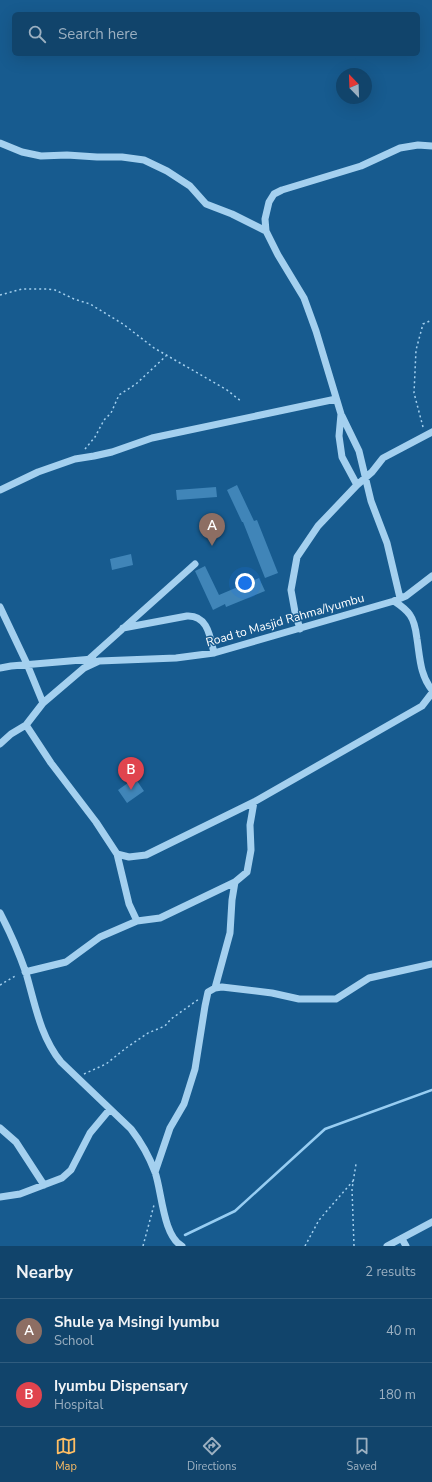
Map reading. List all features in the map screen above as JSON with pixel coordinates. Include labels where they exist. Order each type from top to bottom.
[{"type":"street","points":[[0,143],[22,152],[41,156],[67,155],[122,157],[144,160],[167,171],[190,186],[206,204],[232,214],[266,231]]},
{"type":"street","points":[[432,146],[418,145],[400,148],[361,166],[296,185],[274,194],[267,206],[265,225],[266,231],[278,255],[304,298],[316,331],[341,414],[359,451],[371,501],[388,543],[397,600],[412,617],[422,672],[427,684],[432,690]]},
{"type":"street","points":[[0,490],[38,472],[75,458],[112,452],[152,438],[336,399]]},
{"type":"street","points":[[341,414],[339,436],[341,454],[345,465],[357,485]]},
{"type":"street","points":[[300,629],[291,590],[297,558],[318,526],[383,458],[428,433]]},
{"type":"street","points":[[89,659],[195,564]]},
{"type":"street","name":"Road to Masjid Rahma/Iyumbu","points":[[0,744],[26,725],[43,703],[84,668],[99,660],[170,658],[214,652],[300,629],[397,600],[406,596],[432,576]]},
{"type":"street","points":[[0,606],[43,703]]},
{"type":"street","points":[[123,628],[187,616],[196,617],[201,620],[208,631],[214,652]]},
{"type":"street","points":[[0,668],[27,664],[89,659],[99,660]]},
{"type":"street","points":[[117,854],[129,857],[146,855],[254,802],[422,706],[432,693]]},
{"type":"street","points":[[26,725],[51,763],[96,822],[117,854],[129,904],[137,921]]},
{"type":"street","points":[[25,972],[66,962],[100,937],[137,921],[160,918],[235,882],[247,872],[252,850],[250,825],[254,802]]},
{"type":"street","points":[[215,988],[230,934],[232,900],[235,882]]},
{"type":"street","points":[[0,913],[25,972],[40,1022],[48,1042],[61,1062],[131,1128],[140,1140],[154,1172],[168,1226],[175,1241],[182,1246]]},
{"type":"street","points":[[154,1172],[170,1128],[184,1104],[195,1069],[208,992],[215,988],[222,987],[272,993],[299,999],[336,999],[369,978],[432,964]]},
{"type":"street","points":[[0,1197],[20,1194],[62,1178],[71,1170],[90,1133],[110,1109]]},
{"type":"street","points":[[0,1128],[16,1142],[44,1185]]},
{"type":"street","points":[[387,1246],[432,1222]]},
{"type":"street","points":[[402,1239],[406,1246]]},
{"type":"path","points":[[0,295],[22,289],[55,290],[74,299],[90,304],[123,324],[154,348],[227,390],[242,402]]},
{"type":"path","points":[[428,433],[414,393],[415,359],[419,336],[423,324],[432,320]]},
{"type":"path","points":[[75,458],[89,444],[104,420],[111,413],[119,395],[136,384],[166,355]]},
{"type":"path","points":[[0,985],[25,972]]},
{"type":"path","points":[[77,1076],[106,1064],[137,1040],[148,1033],[165,1026],[171,1019],[208,992]]},
{"type":"path","points":[[354,1246],[353,1180],[356,1164]]},
{"type":"path","points":[[305,1246],[319,1220],[353,1180]]},
{"type":"path","points":[[143,1246],[155,1201]]},
{"type":"building","points":[[237,485],[254,521],[257,520],[278,573],[265,578],[243,522],[227,490]]},
{"type":"building","points":[[216,487],[217,497],[177,500],[176,490]]},
{"type":"building","points":[[131,554],[133,565],[112,570],[110,559]]},
{"type":"building","points":[[205,566],[219,595],[259,578],[265,591],[226,607],[225,604],[213,610],[195,571]]},
{"type":"building","points":[[135,778],[144,791],[127,803],[118,790]]},
{"type":"waterway","points":[[185,1235],[235,1211],[325,1129],[432,1090]]},
{"type":"place","name":"Shule ya Msingi Iyumbu","points":[[212,546]]},
{"type":"place","name":"Iyumbu Dispensary","points":[[131,790]]}]
